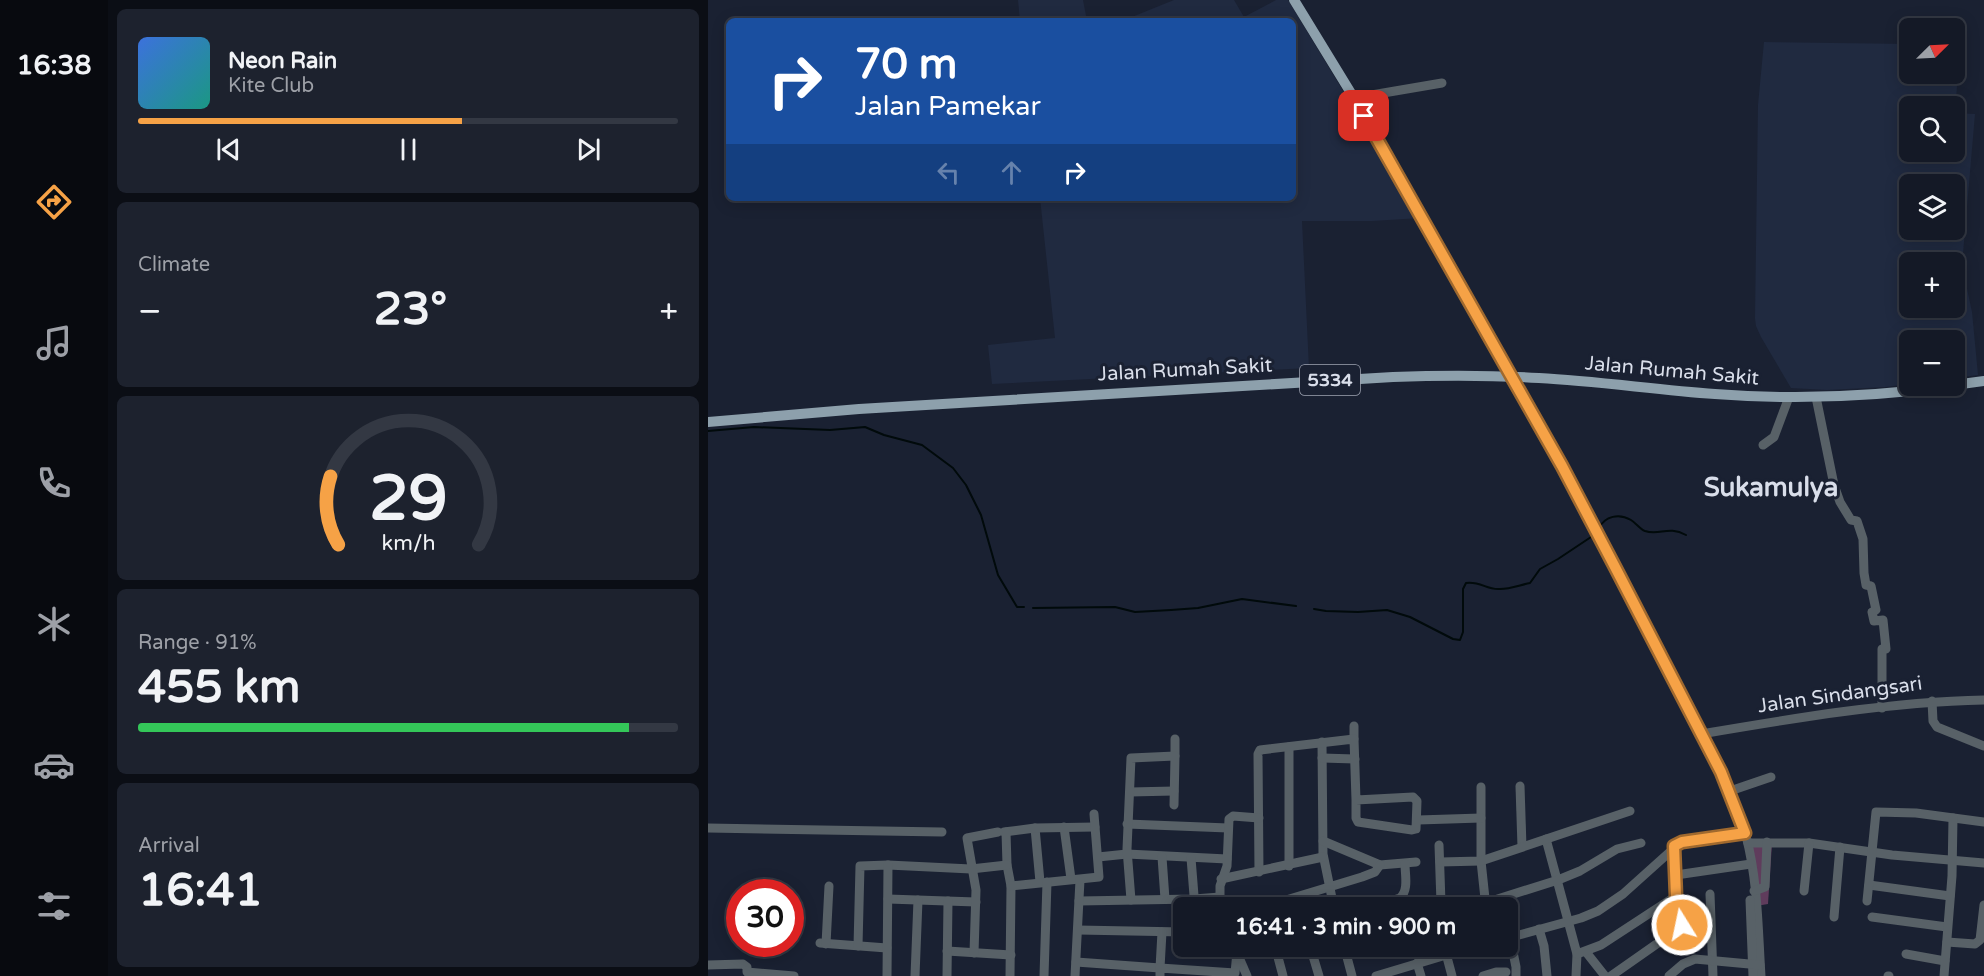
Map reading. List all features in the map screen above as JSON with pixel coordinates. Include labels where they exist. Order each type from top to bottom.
[{"type":"main road","points":[[1294,0],[1354,98],[1510,376]]},
{"type":"main road","name":"Jalan Rumah Sakit","points":[[708,422],[859,409],[1393,377],[1510,376],[1715,394],[1789,397],[1899,391]]},
{"type":"main road","name":"Jalan Rumah Sakit","points":[[1965,383],[1984,381]]},
{"type":"street","points":[[1354,98],[1442,83]]},
{"type":"street","points":[[1510,376],[1572,487],[1730,791],[1746,838],[1751,864],[1757,964],[1761,976]]},
{"type":"street","points":[[1763,445],[1774,437],[1789,397]]},
{"type":"street","points":[[1816,397],[1833,485],[1851,520],[1856,520],[1863,539],[1866,585],[1871,586],[1876,610],[1872,612],[1874,621],[1883,620],[1886,649],[1882,649],[1882,708]]},
{"type":"street","name":"Jalan Sindangsari","points":[[1701,734],[1808,716],[1932,701],[1984,700]]},
{"type":"street","points":[[1932,701],[1933,721],[1937,727],[1984,746]]},
{"type":"street","points":[[1354,726],[1356,818],[1361,823],[1416,829],[1417,801],[1413,797],[1356,800]]},
{"type":"street","points":[[1173,805],[1175,739]]},
{"type":"street","points":[[1259,872],[1258,754],[1260,750],[1354,739]]},
{"type":"street","points":[[1322,742],[1323,857],[1332,897]]},
{"type":"street","points":[[1289,747],[1289,866]]},
{"type":"street","points":[[1131,900],[1127,824],[1131,758],[1175,756]]},
{"type":"street","points":[[1322,758],[1354,759]]},
{"type":"street","points":[[1730,791],[1771,777]]},
{"type":"street","points":[[1520,786],[1522,847]]},
{"type":"street","points":[[1481,787],[1481,861],[1484,897]]},
{"type":"street","points":[[1130,792],[1174,791]]},
{"type":"street","points":[[1867,901],[1874,814],[1878,811],[1916,813],[1984,822]]},
{"type":"street","points":[[1440,862],[1481,861],[1630,812]]},
{"type":"street","points":[[1011,886],[1098,878],[1094,814]]},
{"type":"street","points":[[1220,897],[1221,879],[1226,871],[1230,816],[1259,818]]},
{"type":"street","points":[[1418,820],[1481,818]]},
{"type":"street","points":[[1944,976],[1953,818]]},
{"type":"street","points":[[1127,824],[1228,828]]},
{"type":"street","points":[[1064,827],[1079,901],[1075,976]]},
{"type":"street","points":[[974,953],[976,902],[967,838],[1035,828],[1095,827]]},
{"type":"street","points":[[708,828],[942,832]]},
{"type":"street","points":[[1035,828],[1043,882],[1044,976]]},
{"type":"street","points":[[1003,832],[1011,886],[1010,976]]},
{"type":"street","points":[[1518,935],[1598,911],[1615,900],[1674,846],[1682,842],[1746,838],[1984,863]]},
{"type":"street","points":[[1546,839],[1568,920],[1581,953],[1605,976]]},
{"type":"street","points":[[1323,841],[1380,865],[1416,862]]},
{"type":"street","points":[[1752,887],[1765,887],[1767,842]]},
{"type":"street","points":[[1508,897],[1580,871],[1617,849],[1641,843]]},
{"type":"street","points":[[1804,891],[1809,843]]},
{"type":"street","points":[[1439,845],[1441,897]]},
{"type":"street","points":[[1611,976],[1682,925],[1676,896],[1674,846]]},
{"type":"street","points":[[1834,916],[1840,847]]},
{"type":"street","points":[[1098,857],[1127,854],[1227,859]]},
{"type":"street","points":[[1162,856],[1165,899]]},
{"type":"street","points":[[1221,879],[1323,857]]},
{"type":"street","points":[[1191,858],[1194,897]]},
{"type":"street","points":[[858,946],[860,866],[971,869],[1007,864]]},
{"type":"street","points":[[1401,897],[1406,890],[1405,864]]},
{"type":"street","points":[[1676,875],[1751,864]]},
{"type":"street","points":[[887,976],[888,865]]},
{"type":"street","points":[[1308,897],[1329,886],[1375,872],[1380,865]]},
{"type":"street","points":[[1869,885],[1950,896]]},
{"type":"street","points":[[829,886],[823,944],[887,948]]},
{"type":"street","points":[[1710,894],[1713,976]]},
{"type":"street","points":[[1581,953],[1601,945],[1676,896]]},
{"type":"street","points":[[888,899],[976,902]]},
{"type":"street","points":[[915,976],[918,900]]},
{"type":"street","points":[[1079,901],[1173,900]]},
{"type":"street","points":[[947,976],[948,901]]},
{"type":"street","points":[[1947,942],[1975,944],[1978,942],[1984,905]]},
{"type":"street","points":[[1872,917],[1946,927]]},
{"type":"street","points":[[1539,929],[1547,960],[1547,976]]},
{"type":"street","points":[[1078,930],[1173,932]]},
{"type":"street","points":[[1160,972],[1162,932]]},
{"type":"street","points":[[947,951],[1011,955]]},
{"type":"street","points":[[1576,976],[1581,953]]},
{"type":"street","points":[[1906,954],[1945,960]]},
{"type":"street","points":[[1076,962],[1160,972],[1235,974],[1236,957]]},
{"type":"street","points":[[1240,957],[1247,976]]},
{"type":"street","points":[[1278,957],[1284,976]]},
{"type":"street","points":[[1313,957],[1319,976]]},
{"type":"street","points":[[1349,957],[1352,976]]},
{"type":"street","points":[[1382,975],[1430,957]]},
{"type":"street","points":[[1448,957],[1452,976]]},
{"type":"street","points":[[1483,976],[1496,972],[1510,975],[1516,967],[1514,957]]},
{"type":"street","points":[[1669,976],[1683,964],[1695,959],[1757,964]]},
{"type":"street","points":[[1417,963],[1421,976]]},
{"type":"street","points":[[711,976],[710,965],[743,964],[746,965],[747,974],[794,976]]},
{"type":"street","points":[[1753,976],[1757,964]]},
{"type":"shaded area","points":[[1018,0],[1083,0],[1086,18],[1020,18]]},
{"type":"shaded area","points":[[1174,0],[1234,0],[1244,17],[1276,0],[1288,0],[1420,218],[1302,221],[1309,368],[992,384],[988,345],[1055,338],[1040,201],[1296,201],[1296,18],[1129,18]]},
{"type":"shaded area","points":[[1764,42],[1899,44],[1899,84],[1957,84],[1956,96],[1899,96],[1899,162],[1965,162],[1965,114],[1975,114],[1965,230],[1965,174],[1899,174],[1899,240],[1964,240],[1963,252],[1899,252],[1899,318],[1965,318],[1965,279],[1972,312],[1978,375],[1965,377],[1965,330],[1899,330],[1899,385],[1827,390],[1791,388],[1761,337],[1755,318],[1758,105]]},
{"type":"shaded area","points":[[1748,844],[1772,844],[1768,904],[1756,906]]},
{"type":"waterway","points":[[708,431],[754,427],[830,430],[865,427],[884,435],[922,445],[953,468],[966,485],[981,515],[998,575],[1017,607],[1024,607]]},
{"type":"waterway","points":[[1599,528],[1609,518],[1617,516],[1631,520],[1645,531],[1674,531],[1686,535]]},
{"type":"waterway","points":[[1599,526],[1659,639]]},
{"type":"waterway","points":[[1314,609],[1358,612],[1387,610],[1410,617],[1453,639],[1460,640],[1463,632],[1463,589],[1466,583],[1500,589],[1530,583],[1540,569],[1591,537]]},
{"type":"waterway","points":[[1033,608],[1115,607],[1135,612],[1198,608],[1242,599],[1296,606]]},
{"type":"waterway","points":[[1666,652],[1678,676]]},
{"type":"waterway","points":[[1683,687],[1705,729]]},
{"type":"district","name":"Sukamulya","points":[[1771,487]]},
{"type":"route","points":[[1364,116],[1436,247],[1562,466],[1676,682],[1730,791],[1745,833],[1682,842],[1674,846],[1676,896],[1682,925]]}]
